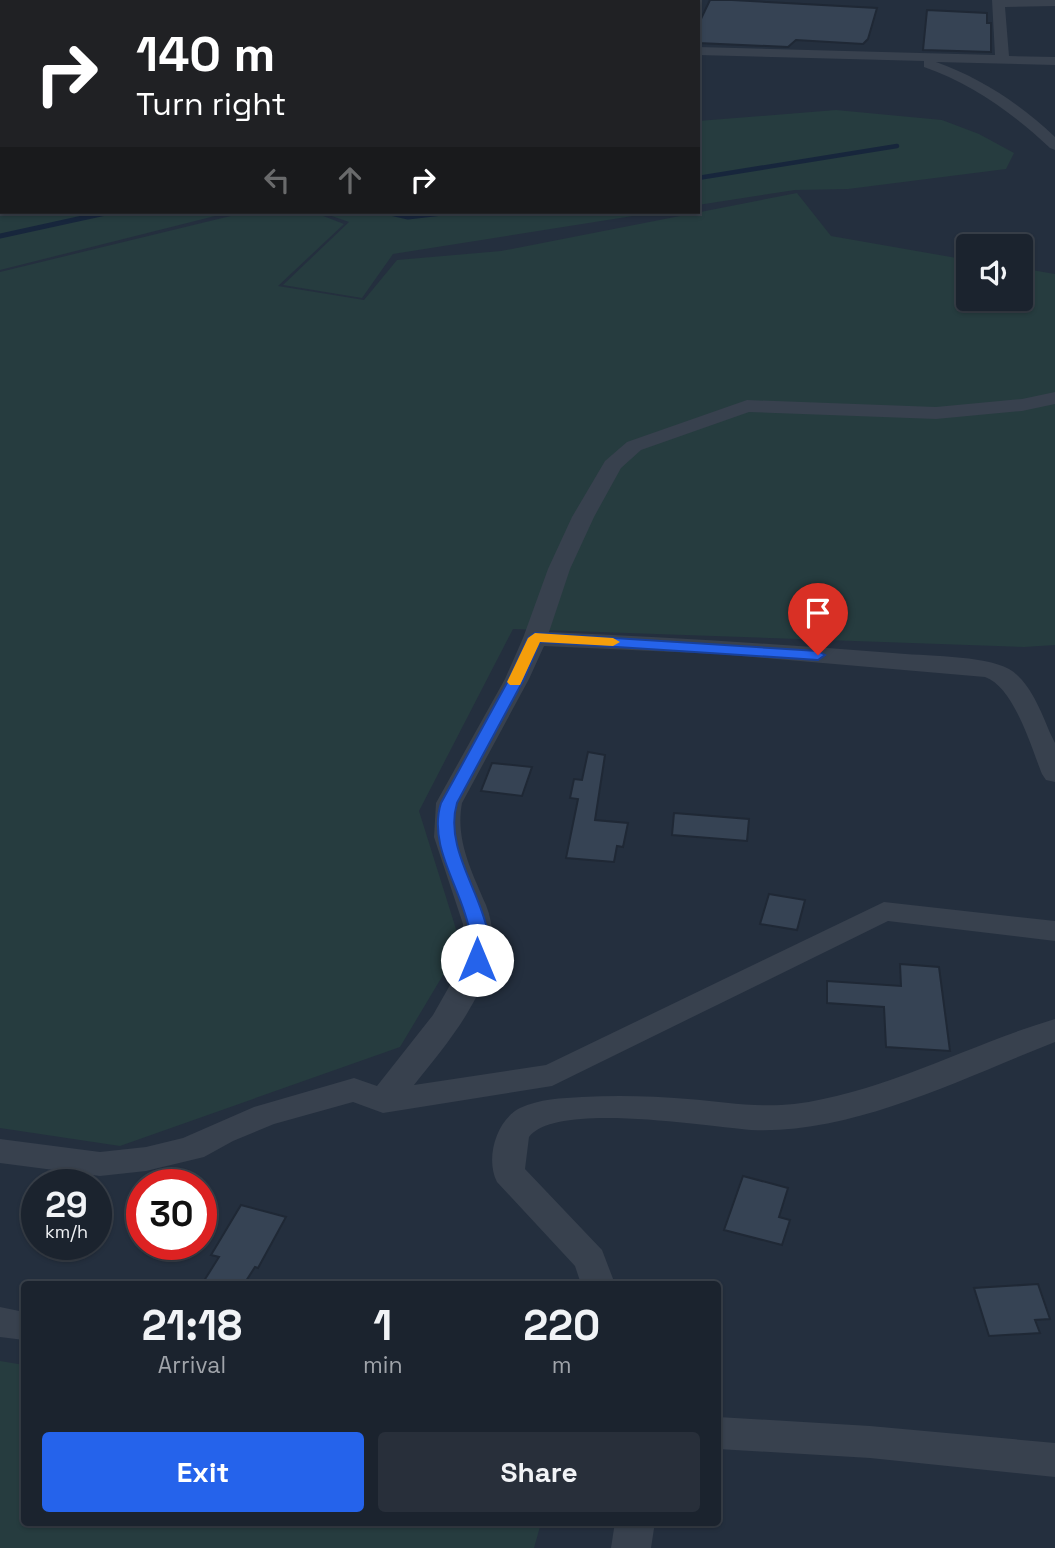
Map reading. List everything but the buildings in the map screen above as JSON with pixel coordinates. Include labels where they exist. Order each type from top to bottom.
[{"type":"street","points":[[1002,61],[998,2],[1055,2]]},
{"type":"street","points":[[700,51],[1055,61]]},
{"type":"street","points":[[907,57],[949,71],[999,100],[1026,117],[1055,145]]},
{"type":"street","points":[[999,100],[1044,111]]},
{"type":"street","points":[[383,1101],[443,1025],[477,960],[480,934],[447,838],[445,817],[449,803],[517,679],[535,638],[559,569],[583,517],[612,465],[634,446],[747,406],[936,413],[1022,405],[1055,398]]},
{"type":"street","points":[[535,638],[744,649],[988,670],[1000,675],[1015,689],[1055,774]]},
{"type":"street","points":[[0,1151],[100,1164],[145,1159],[192,1148],[222,1132],[265,1115],[354,1090],[383,1101],[552,1075],[884,911],[1055,931]]},
{"type":"street","points":[[597,1281],[590,1260],[542,1211],[509,1172],[511,1139],[528,1118],[551,1111],[597,1107],[678,1110],[767,1118],[815,1111],[889,1094],[1055,1030]]},
{"type":"street","points":[[0,1322],[21,1326]]},
{"type":"street","points":[[721,1433],[870,1442],[1055,1460]]},
{"type":"street","points":[[631,1548],[634,1526]]},
{"type":"green space","points":[[836,110],[942,120],[979,134],[1014,153],[1006,169],[848,189],[795,190],[700,205],[700,121]]},
{"type":"green space","points":[[797,193],[831,236],[956,258],[956,311],[1033,311],[1033,270],[1055,274],[1055,645],[1024,647],[513,629],[419,811],[461,945],[400,1047],[120,1146],[0,1128],[0,272],[239,214],[318,214],[344,224],[278,286],[364,300],[397,260],[501,251]]},
{"type":"green space","points":[[0,214],[223,214],[0,270]]},
{"type":"green space","points":[[326,214],[645,214],[393,254],[362,298],[283,285],[349,222]]},
{"type":"green space","points":[[0,1361],[21,1364],[21,1526],[540,1526],[534,1548],[0,1548]]},
{"type":"waterway","points":[[700,178],[897,146]]},
{"type":"waterway","points":[[0,236],[101,214]]},
{"type":"waterway","points":[[395,214],[408,217],[434,214]]},
{"type":"slow traffic","points":[[515,682],[535,638],[613,642]]},
{"type":"route","points":[[477,960],[480,934],[447,838],[445,817],[449,803],[517,679],[535,638],[818,655]]}]
